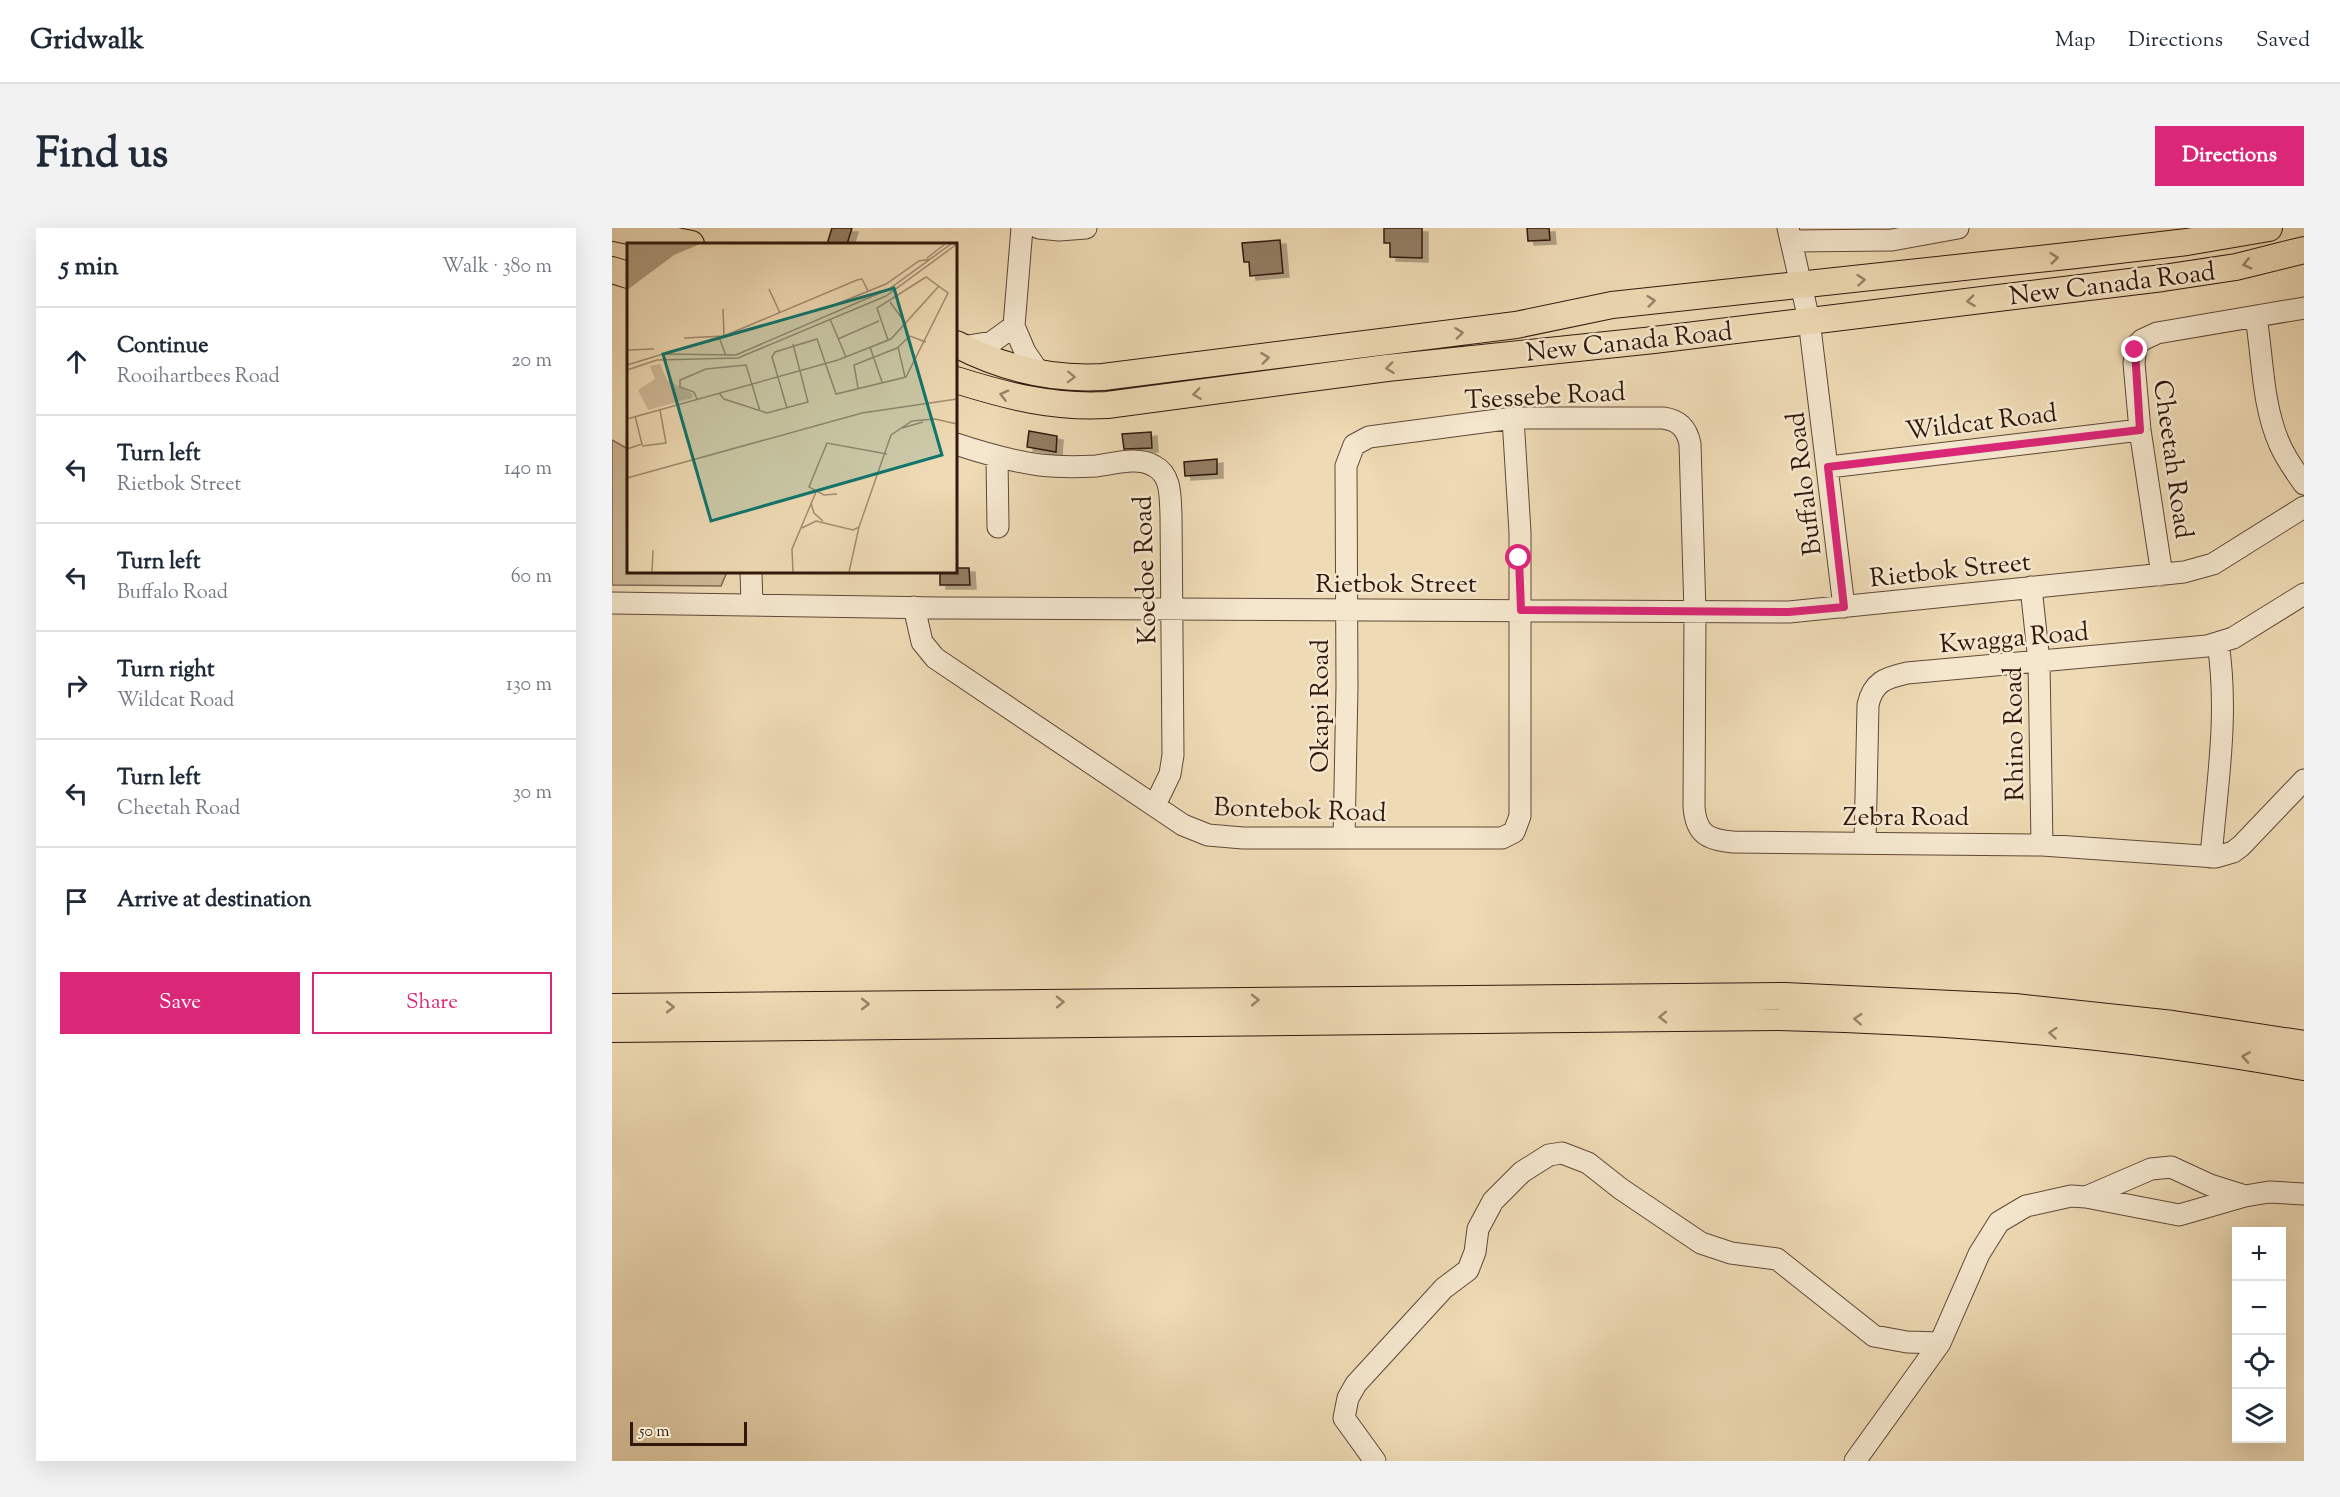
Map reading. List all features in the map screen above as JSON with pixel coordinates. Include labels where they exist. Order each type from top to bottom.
[{"type":"main road","points":[[615,228],[686,243]]},
{"type":"main road","name":"New Canada Road","points":[[959,346],[994,362],[1040,374],[1078,378],[1142,373],[1516,325],[1612,305],[2187,242],[2269,228]]},
{"type":"main road","name":"New Canada Road","points":[[957,381],[1038,403],[1061,406],[1107,405],[1387,368],[1653,340],[2163,278],[2236,267],[2304,250]]},
{"type":"main road","points":[[612,270],[627,275]]},
{"type":"main road","points":[[612,1007],[1785,996],[2015,1007],[2173,1024],[2304,1044]]},
{"type":"main road","points":[[612,1029],[1778,1017],[1921,1022],[2084,1036],[2247,1056],[2304,1067]]},
{"type":"street","points":[[1022,228],[1014,326],[1025,352],[1040,374]]},
{"type":"street","points":[[1053,229],[1086,228]]},
{"type":"street","points":[[1789,235],[1892,240],[1958,228]]},
{"type":"street","name":"Buffalo Road","points":[[1789,235],[1809,320],[1844,607]]},
{"type":"street","points":[[2304,308],[2256,317],[2266,392],[2274,428],[2287,459],[2304,484]]},
{"type":"street","name":"Cheetah Road","points":[[2162,575],[2140,430],[2135,350],[2142,340],[2157,333],[2256,317]]},
{"type":"street","points":[[959,346],[992,342],[1014,326]]},
{"type":"street","points":[[1513,418],[1518,466],[1521,610]]},
{"type":"street","name":"Tsessebe Road","points":[[1347,610],[1345,477],[1347,457],[1354,445],[1379,435],[1513,418],[1663,418],[1682,426],[1690,444],[1695,612]]},
{"type":"street","name":"Wildcat Road","points":[[1828,467],[2140,430]]},
{"type":"street","name":"Koedoe Road","points":[[957,444],[997,457],[1064,466],[1136,461],[1154,465],[1167,480],[1173,609],[1173,755],[1170,774],[1155,805]]},
{"type":"street","points":[[997,457],[998,527]]},
{"type":"street","name":"Rietbok Street","points":[[612,603],[1789,612],[2162,575],[2213,564],[2304,507]]},
{"type":"street","points":[[751,573],[752,605]]},
{"type":"street","name":"Rhino Road","points":[[2031,587],[2039,662],[2042,845]]},
{"type":"street","name":"Kwagga Road","points":[[1865,843],[1868,705],[1873,690],[1879,682],[1907,673],[2218,643],[2233,638],[2304,594]]},
{"type":"street","name":"Bontebok Road","points":[[914,607],[922,642],[934,658],[1183,825],[1208,835],[1476,839],[1502,838],[1514,832],[1520,816],[1521,610]]},
{"type":"street","name":"Okapi Road","points":[[1344,838],[1347,610]]},
{"type":"street","name":"Zebra Road","points":[[1695,612],[1695,807],[1699,829],[1708,838],[1718,841],[2042,845],[2211,857],[2228,854],[2241,846],[2304,780]]},
{"type":"street","points":[[2211,857],[2223,724],[2223,681],[2218,643]]},
{"type":"street","points":[[1375,1461],[1344,1418],[1352,1391],[1444,1288],[1468,1270],[1475,1252],[1478,1229],[1493,1201],[1522,1172],[1549,1155],[1562,1153],[1588,1163],[1620,1189],[1701,1243],[1731,1253],[1777,1259],[1874,1336],[1907,1342],[1940,1343]]},
{"type":"street","points":[[2086,1197],[2151,1169],[2171,1167],[2210,1185],[2245,1196]]},
{"type":"street","points":[[1855,1461],[1940,1343],[1979,1254],[1999,1222],[2026,1206],[2071,1196],[2179,1215],[2245,1196],[2269,1192],[2304,1194]]},
{"type":"shaded area","points":[[612,440],[627,448],[627,573],[727,573],[721,586],[612,585]]},
{"type":"building","points":[[832,228],[852,228],[847,243],[827,243]]},
{"type":"building","points":[[1384,228],[1422,228],[1422,258],[1390,257],[1390,243],[1384,243]]},
{"type":"building","points":[[1527,228],[1549,228],[1550,240],[1528,241]]},
{"type":"building","points":[[1280,240],[1283,273],[1250,276],[1249,262],[1244,262],[1242,243]]},
{"type":"building","points":[[1029,431],[1057,436],[1056,452],[1027,447]]},
{"type":"building","points":[[1151,432],[1152,448],[1124,449],[1122,434]]},
{"type":"building","points":[[1217,459],[1217,474],[1185,476],[1184,462]]},
{"type":"building","points":[[957,568],[969,568],[970,585],[940,585],[940,573],[957,573]]},
{"type":"route","points":[[1519,558],[1521,610],[1789,612],[1844,607],[1828,467],[2140,430],[2134,363],[2135,350]]}]
